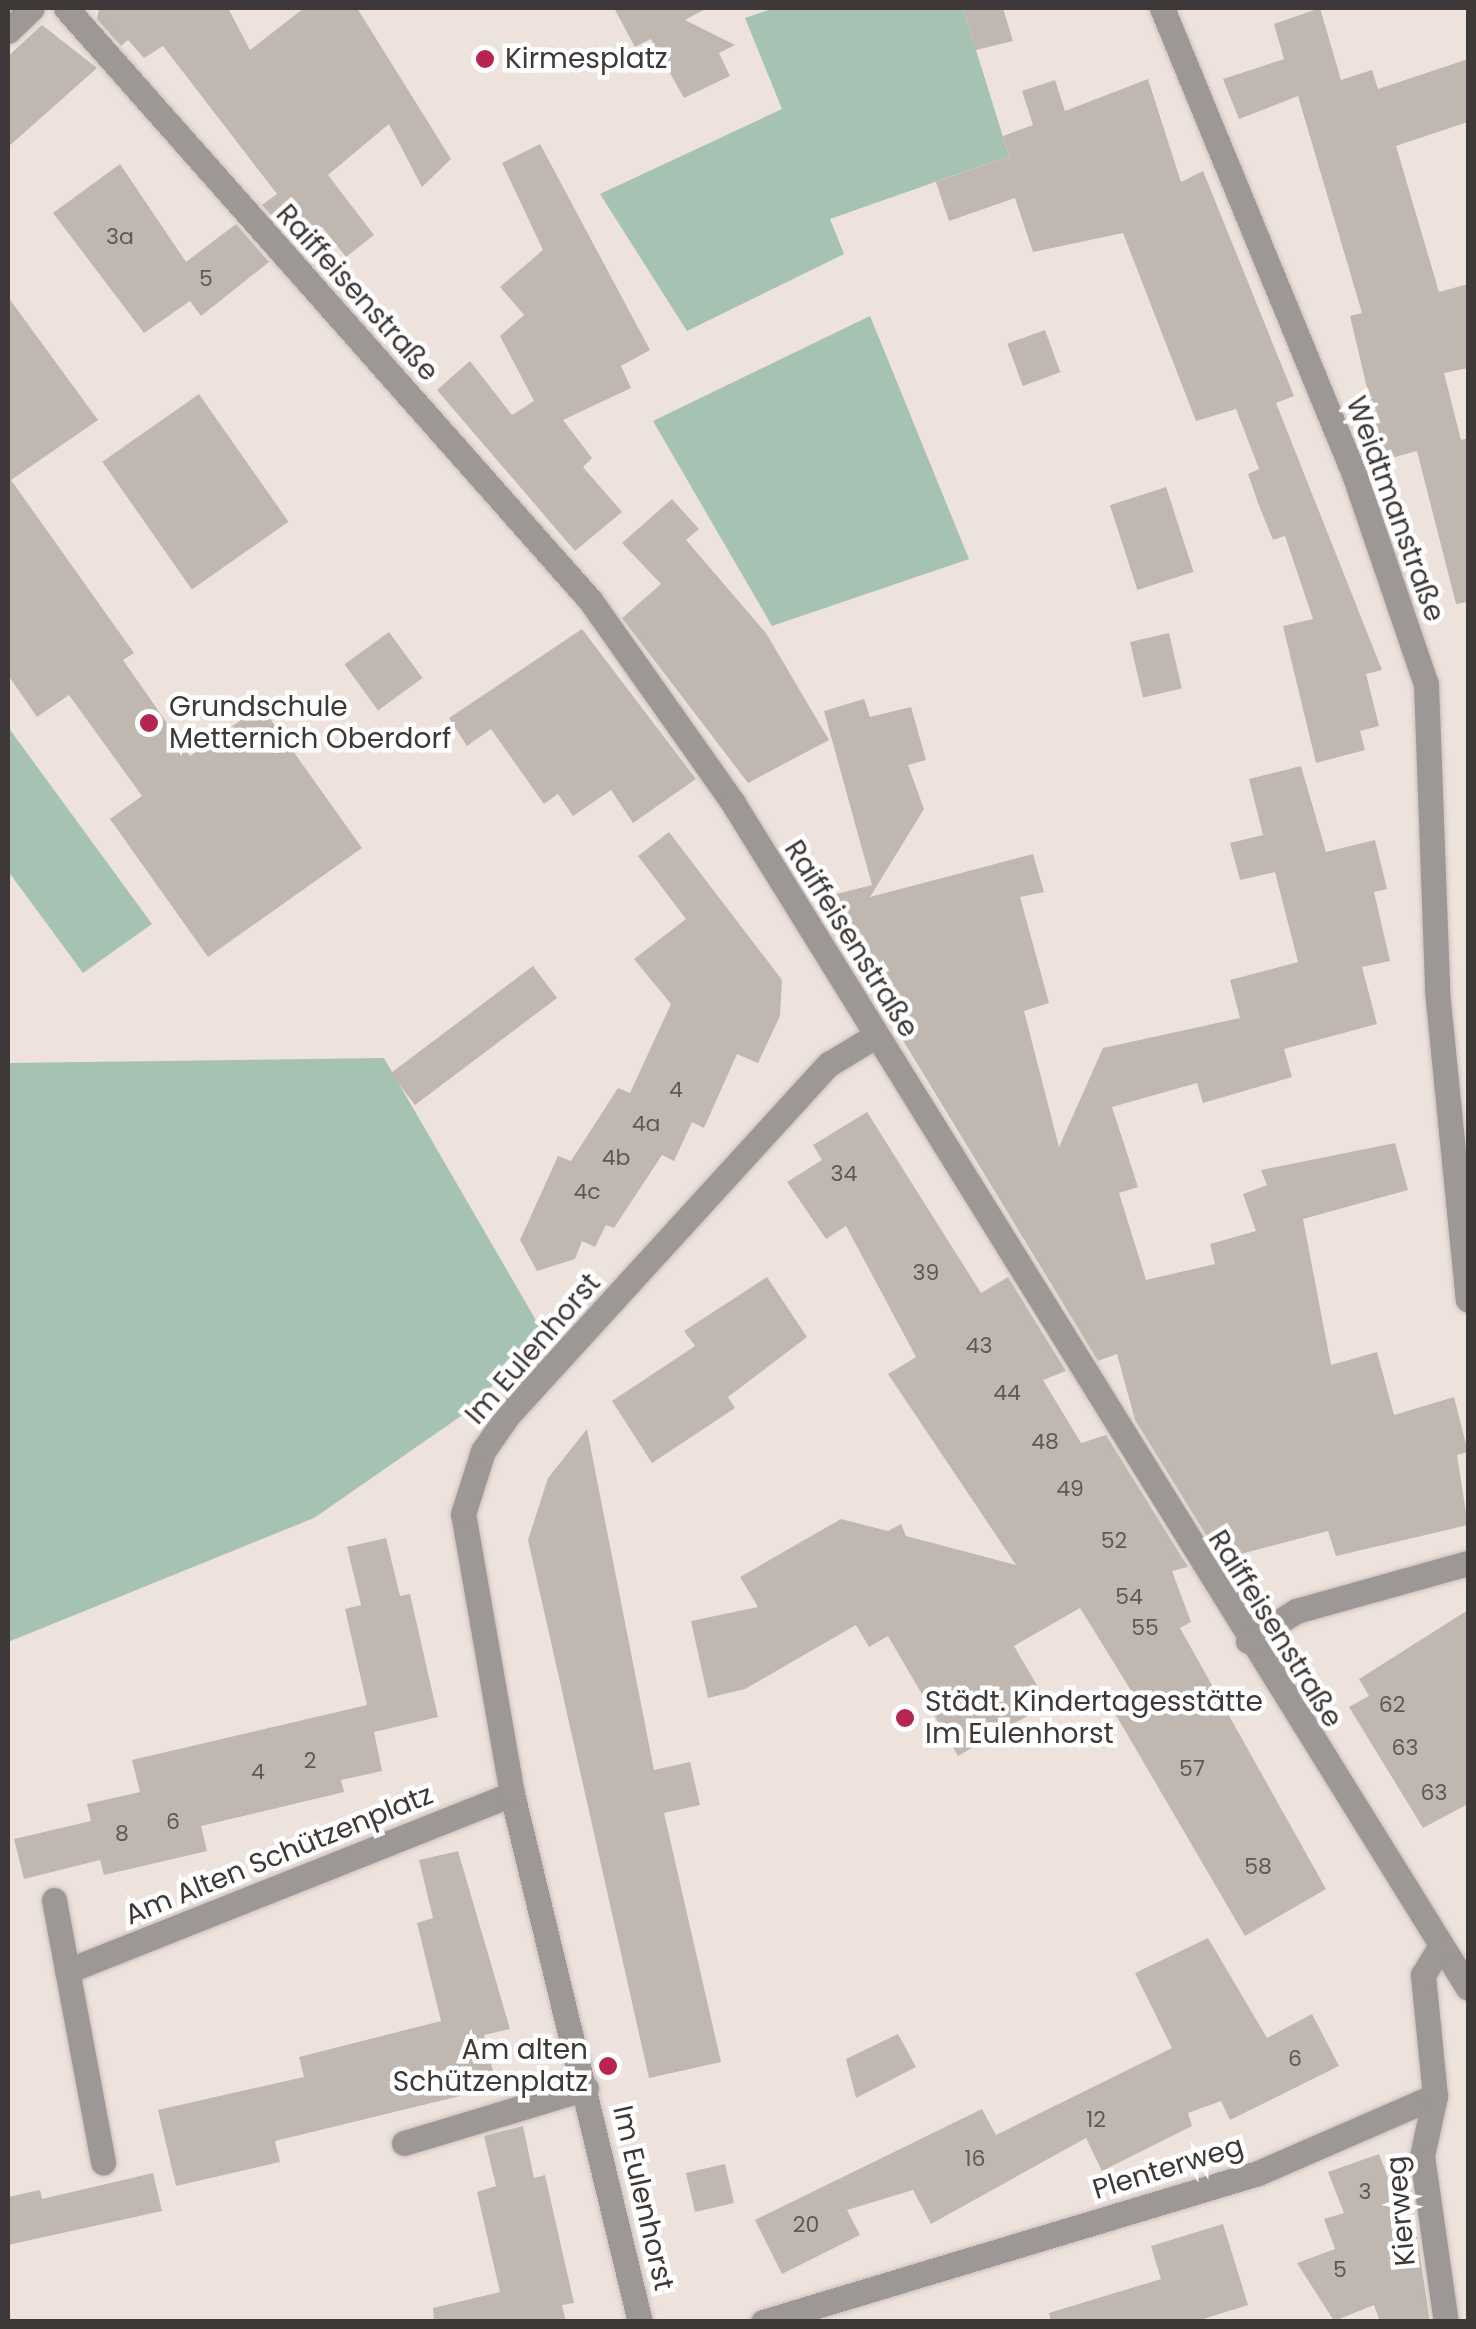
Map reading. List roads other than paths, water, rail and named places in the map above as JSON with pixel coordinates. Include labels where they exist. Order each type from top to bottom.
[{"type":"street","points":[[8,31],[32,8]]},
{"type":"street","name":"Raiffeisenstraße","points":[[66,8],[590,600],[733,804],[1248,1640],[1468,1988]]},
{"type":"street","name":"Weidtmanstraße","points":[[1162,8],[1354,474],[1426,684],[1437,991],[1468,1299]]},
{"type":"street","name":"Im Eulenhorst","points":[[640,2322],[512,1794],[466,1558],[463,1514],[484,1452],[829,1064],[875,1036]]},
{"type":"street","points":[[1248,1640],[1296,1611],[1468,1563]]},
{"type":"street","name":"Am Alten Schützenplatz","points":[[68,1971],[512,1794]]},
{"type":"street","points":[[54,1900],[103,2162]]},
{"type":"street","points":[[1435,2096],[1423,1975],[1440,1947]]},
{"type":"street","name":"Im Eulenhorst","points":[[404,2143],[586,2088]]},
{"type":"street","name":"Plenterweg","points":[[763,2322],[1258,2172],[1435,2096]]},
{"type":"street","name":"Kierweg","points":[[1435,2096],[1422,2156],[1446,2322]]},
{"type":"place","name":"Kirmesplatz","points":[[485,59]]},
{"type":"place","name":"Grundschule Metternich Oberdorf","points":[[149,723]]},
{"type":"place","name":"Städt. Kindertagesstätte Im Eulenhorst","points":[[905,1718]]},
{"type":"place","name":"Am alten Schützenplatz","points":[[608,2066]]}]
